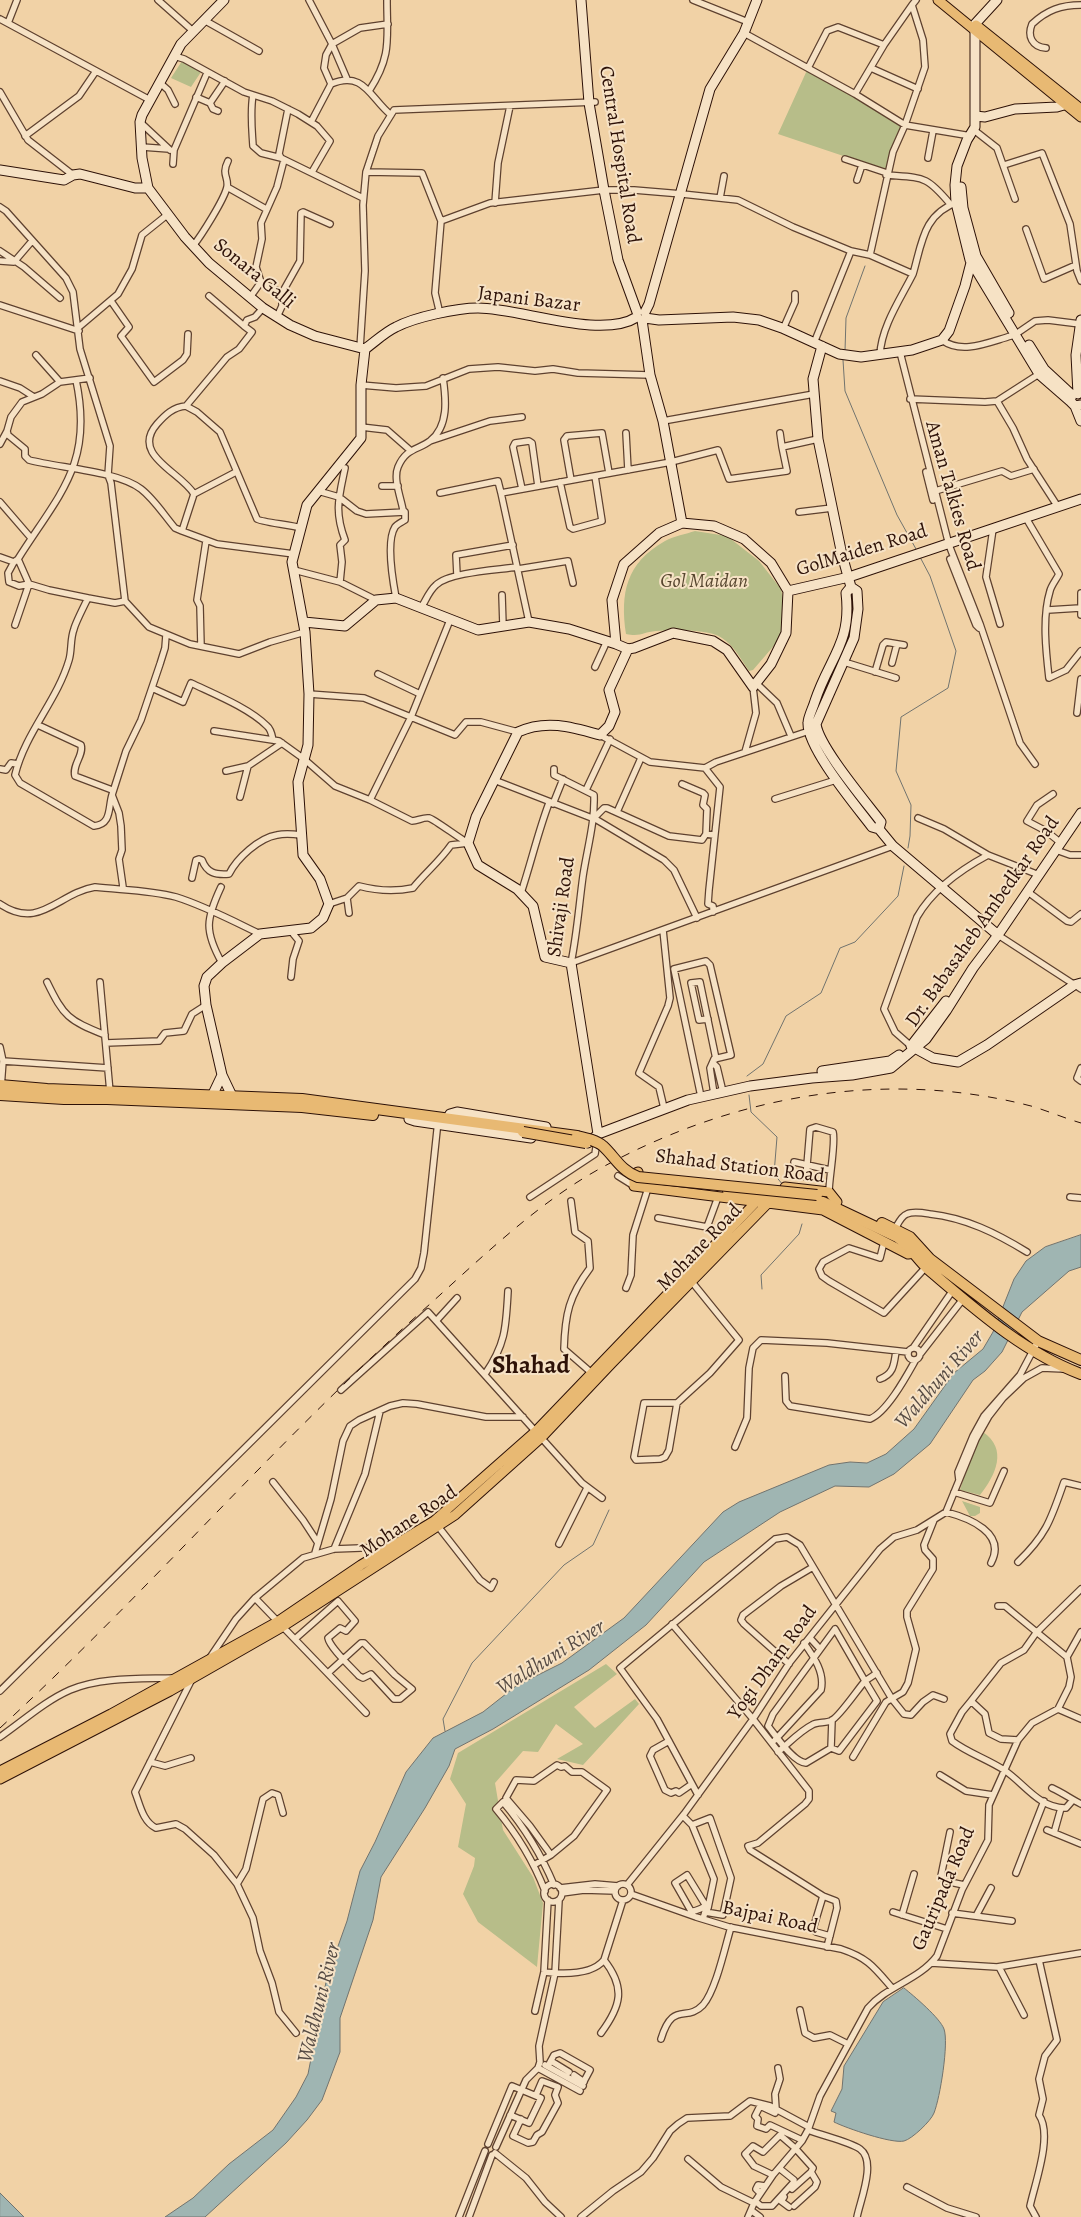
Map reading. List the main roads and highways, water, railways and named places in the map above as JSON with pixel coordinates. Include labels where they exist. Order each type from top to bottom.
[{"type":"highway","points":[[1,1090],[47,1094],[232,1100],[355,1110],[441,1121]]},
{"type":"highway","points":[[355,1110],[409,1119],[466,1122],[590,1144],[597,1148],[631,1180],[825,1197],[910,1237],[926,1267],[953,1290],[1028,1334],[1032,1346]]},
{"type":"highway","points":[[825,1197],[897,1237],[916,1250],[930,1260],[970,1300],[1032,1346],[1076,1372]]},
{"type":"highway","points":[[1032,1346],[1081,1360]]},
{"type":"main road","points":[[938,0],[1080,113]]},
{"type":"main road","points":[[947,0],[975,28]]},
{"type":"main road","name":"Shahad Station Road","points":[[825,1197],[786,1187],[638,1172],[634,1174],[634,1186],[824,1210],[908,1254],[916,1250]]},
{"type":"main road","name":"Mohane Road","points":[[0,1779],[280,1625],[358,1571],[436,1524],[539,1434],[756,1202]]},
{"type":"main road","name":"Mohane Road","points":[[594,1376],[692,1282],[768,1203]]},
{"type":"main road","name":"Mohane Road","points":[[358,1571],[388,1547],[436,1524]]},
{"type":"main road","name":"Mohane Road","points":[[0,1771],[176,1678],[192,1674],[207,1661],[280,1625]]},
{"type":"water","points":[[1081,1235],[1081,1267],[1069,1271],[1022,1312],[1002,1352],[985,1371],[973,1380],[930,1444],[894,1474],[869,1487],[835,1486],[780,1512],[704,1562],[646,1625],[589,1670],[493,1729],[455,1749],[449,1766],[425,1808],[381,1877],[373,1920],[340,2018],[340,2052],[322,2100],[286,2143],[205,2217],[165,2217],[193,2198],[229,2164],[273,2130],[296,2097],[308,2074],[327,1977],[347,1921],[360,1871],[406,1772],[433,1738],[483,1712],[516,1686],[562,1663],[624,1618],[723,1512],[739,1502],[829,1465],[850,1462],[867,1463],[886,1454],[914,1429],[954,1373],[983,1349],[993,1332],[1014,1279],[1026,1261],[1045,1247]]},
{"type":"water","points":[[904,1988],[942,2024],[945,2036],[945,2058],[934,2113],[907,2140],[898,2141],[869,2135],[834,2122],[836,2113],[831,2111],[842,2089],[844,2066],[883,2002]]},
{"type":"water","points":[[0,2193],[24,2217],[0,2217]]},
{"type":"waterway","points":[[845,351],[846,318],[865,266]]},
{"type":"waterway","points":[[843,360],[845,391],[897,515],[916,549]]},
{"type":"waterway","points":[[908,848],[911,805],[896,771],[901,717],[948,688],[956,651],[930,576],[920,557]]},
{"type":"waterway","points":[[747,1076],[763,1064],[786,1016],[821,993],[840,948],[855,942],[898,896],[904,866]]},
{"type":"waterway","points":[[749,1095],[751,1112],[777,1137],[774,1174],[783,1185]]},
{"type":"waterway","points":[[762,1289],[761,1275],[799,1234],[802,1224]]},
{"type":"waterway","points":[[445,1731],[443,1719],[472,1663],[564,1565],[593,1545],[609,1510]]},
{"type":"railway","points":[[0,1728],[55,1676],[374,1355],[512,1231],[555,1197],[601,1168],[651,1143],[703,1123],[756,1107],[810,1096],[865,1090],[920,1090],[976,1095],[1031,1106],[1081,1123]]},
{"type":"district","name":"Shahad","points":[[531,1367]]},
{"type":"park label","name":"Gol Maidan","points":[[704,582]]},
{"type":"water label","name":"Waldhuni River","points":[[940,1380]]},
{"type":"water label","name":"Waldhuni River","points":[[551,1658]]},
{"type":"water label","name":"Waldhuni River","points":[[320,2003]]}]
